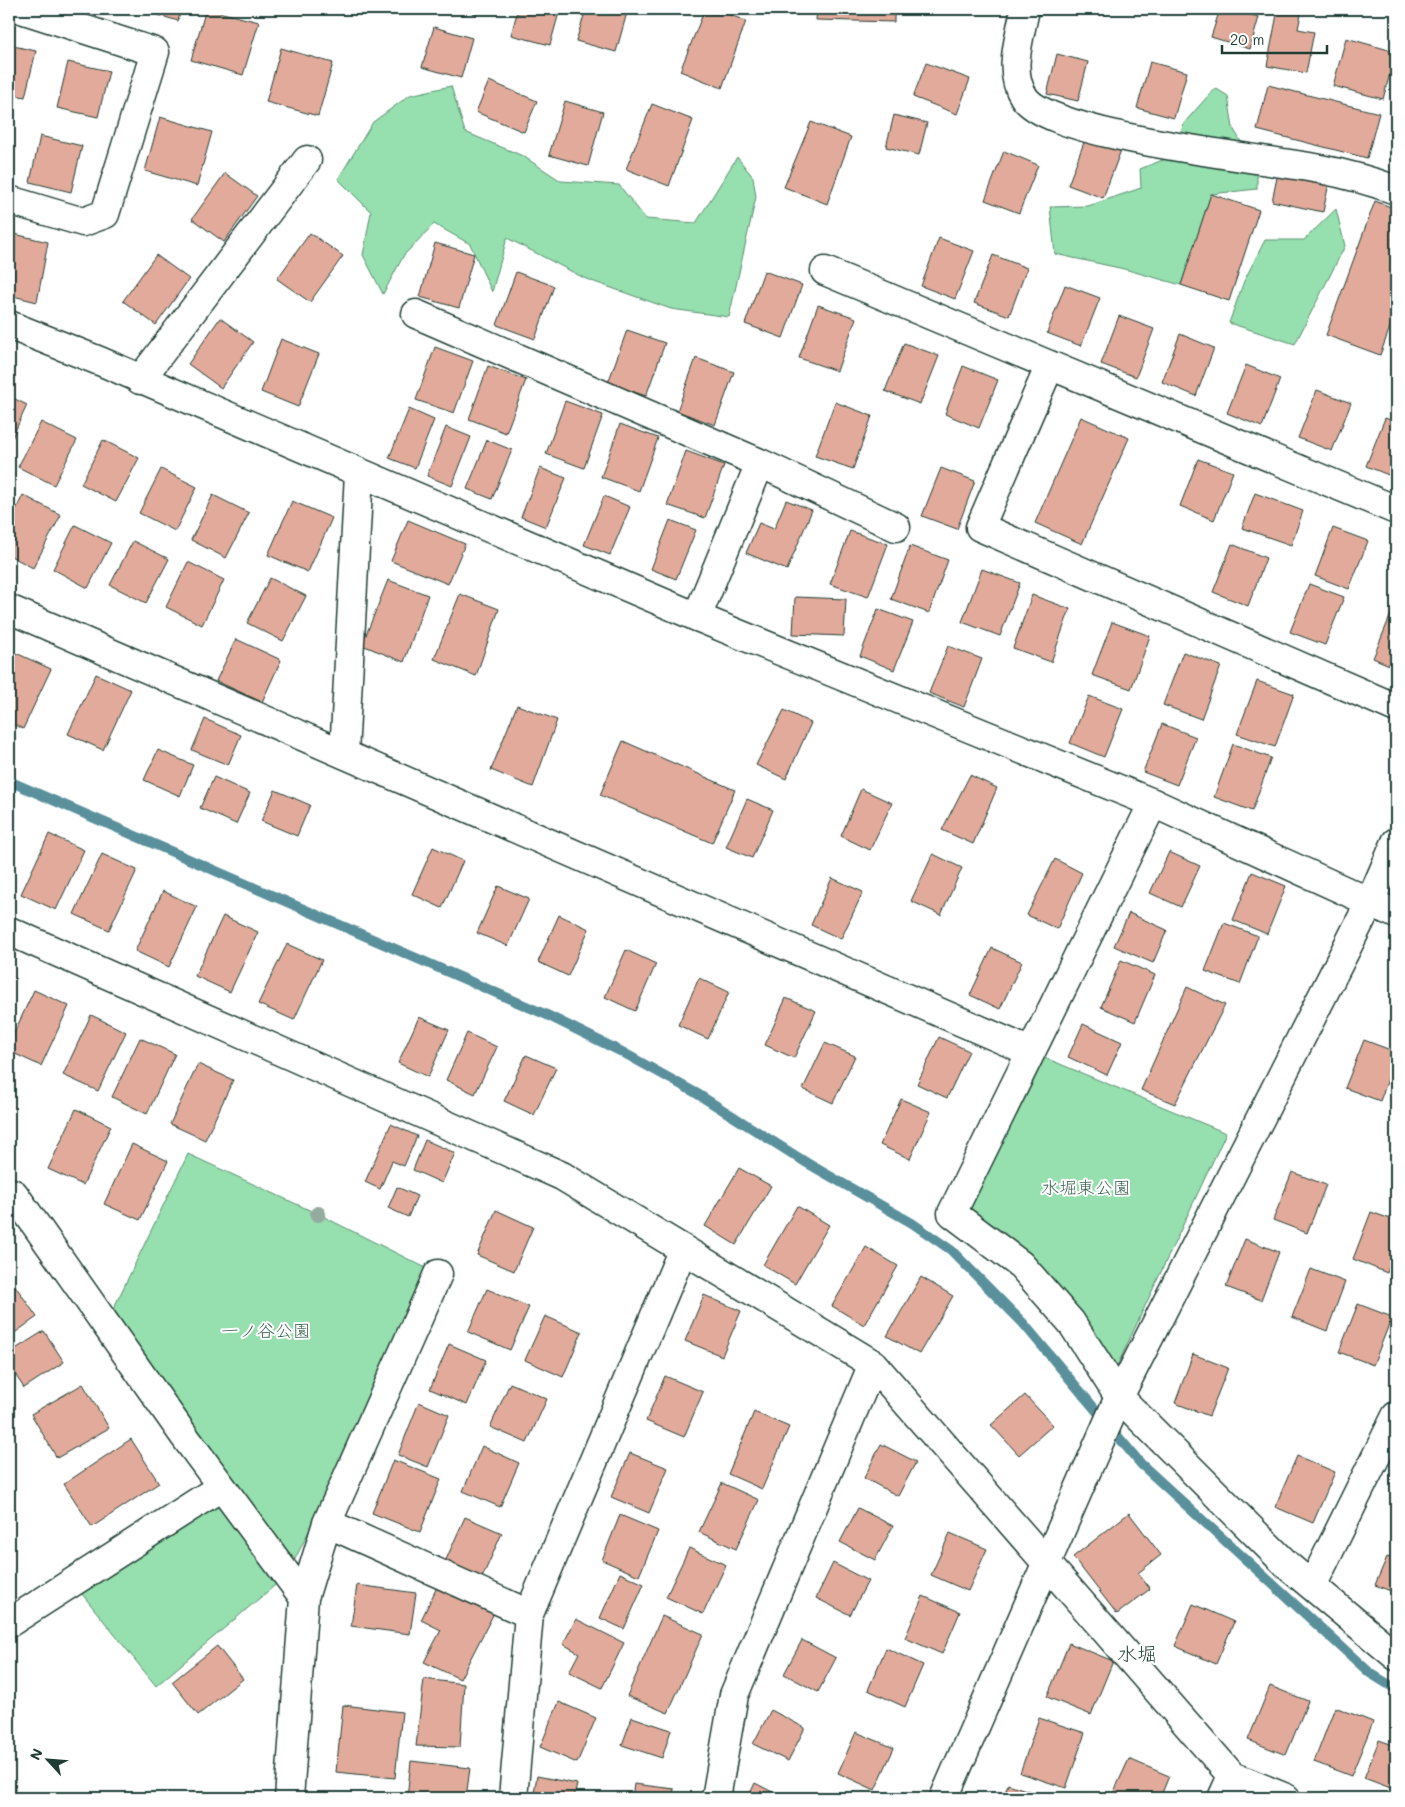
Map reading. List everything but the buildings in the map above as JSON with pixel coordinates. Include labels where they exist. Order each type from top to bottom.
[{"type":"street","points":[[9,200],[83,222],[105,214],[155,52],[21,9]]},
{"type":"street","points":[[1024,9],[1015,68],[1018,86],[1026,100],[1051,117],[1102,133],[1319,169],[1376,182],[1396,190]]},
{"type":"street","points":[[140,380],[307,160]]},
{"type":"street","points":[[825,272],[1396,510]]},
{"type":"street","points":[[416,314],[760,463],[896,527]]},
{"type":"street","points":[[9,325],[697,617],[1153,803],[1396,914]]},
{"type":"street","points":[[1050,365],[980,527],[1396,708]]},
{"type":"street","points":[[697,617],[760,463]]},
{"type":"street","points":[[344,754],[359,473]]},
{"type":"street","points":[[9,609],[1031,1052]]},
{"type":"street","points":[[1153,803],[952,1213],[1021,1265],[1071,1322],[1117,1403],[1288,1566],[1396,1656]]},
{"type":"street","points":[[944,1798],[1117,1403],[1370,902],[1396,842]]},
{"type":"street","points":[[9,931],[562,1176],[873,1364],[1047,1562],[1227,1787],[1286,1798]]},
{"type":"street","points":[[9,1192],[14,1194],[221,1487],[304,1598]]},
{"type":"street","points":[[513,1798],[529,1614],[683,1249]]},
{"type":"street","points":[[289,1798],[304,1598],[327,1523],[438,1274]]},
{"type":"street","points":[[716,1798],[734,1695],[873,1364]]},
{"type":"street","points":[[1312,1586],[1389,1447],[1396,1416]]},
{"type":"street","points":[[9,1623],[221,1487]]},
{"type":"street","points":[[327,1523],[529,1614]]},
{"type":"green space","points":[[451,86],[465,132],[523,156],[561,181],[619,185],[646,219],[696,223],[737,157],[753,177],[756,197],[729,317],[671,309],[586,279],[507,238],[492,292],[470,244],[434,224],[404,255],[383,294],[363,255],[371,212],[338,179],[373,122],[410,95]]},
{"type":"green space","points":[[1215,88],[1228,96],[1233,128],[1257,169],[1257,189],[1211,194],[1181,285],[1124,269],[1055,254],[1050,207],[1088,206],[1141,188],[1140,169],[1173,156],[1184,123]]},
{"type":"green space","points":[[1336,209],[1345,246],[1295,344],[1229,323],[1244,281],[1265,240],[1304,240]]},
{"type":"green space","name":"水堀東公園","points":[[1031,1052],[1226,1133],[1110,1381],[1035,1281],[952,1213]]},
{"type":"green space","name":"一ノ谷公園","points":[[188,1154],[318,1214],[438,1274],[287,1575],[156,1686],[74,1584],[221,1487],[106,1324]]},
{"type":"waterway","points":[[9,781],[547,1015],[624,1053],[696,1093],[807,1163],[912,1223],[951,1250],[1023,1323],[1141,1464],[1370,1673],[1396,1689]]},
{"type":"district","name":"水堀","points":[[1137,1654]]}]
